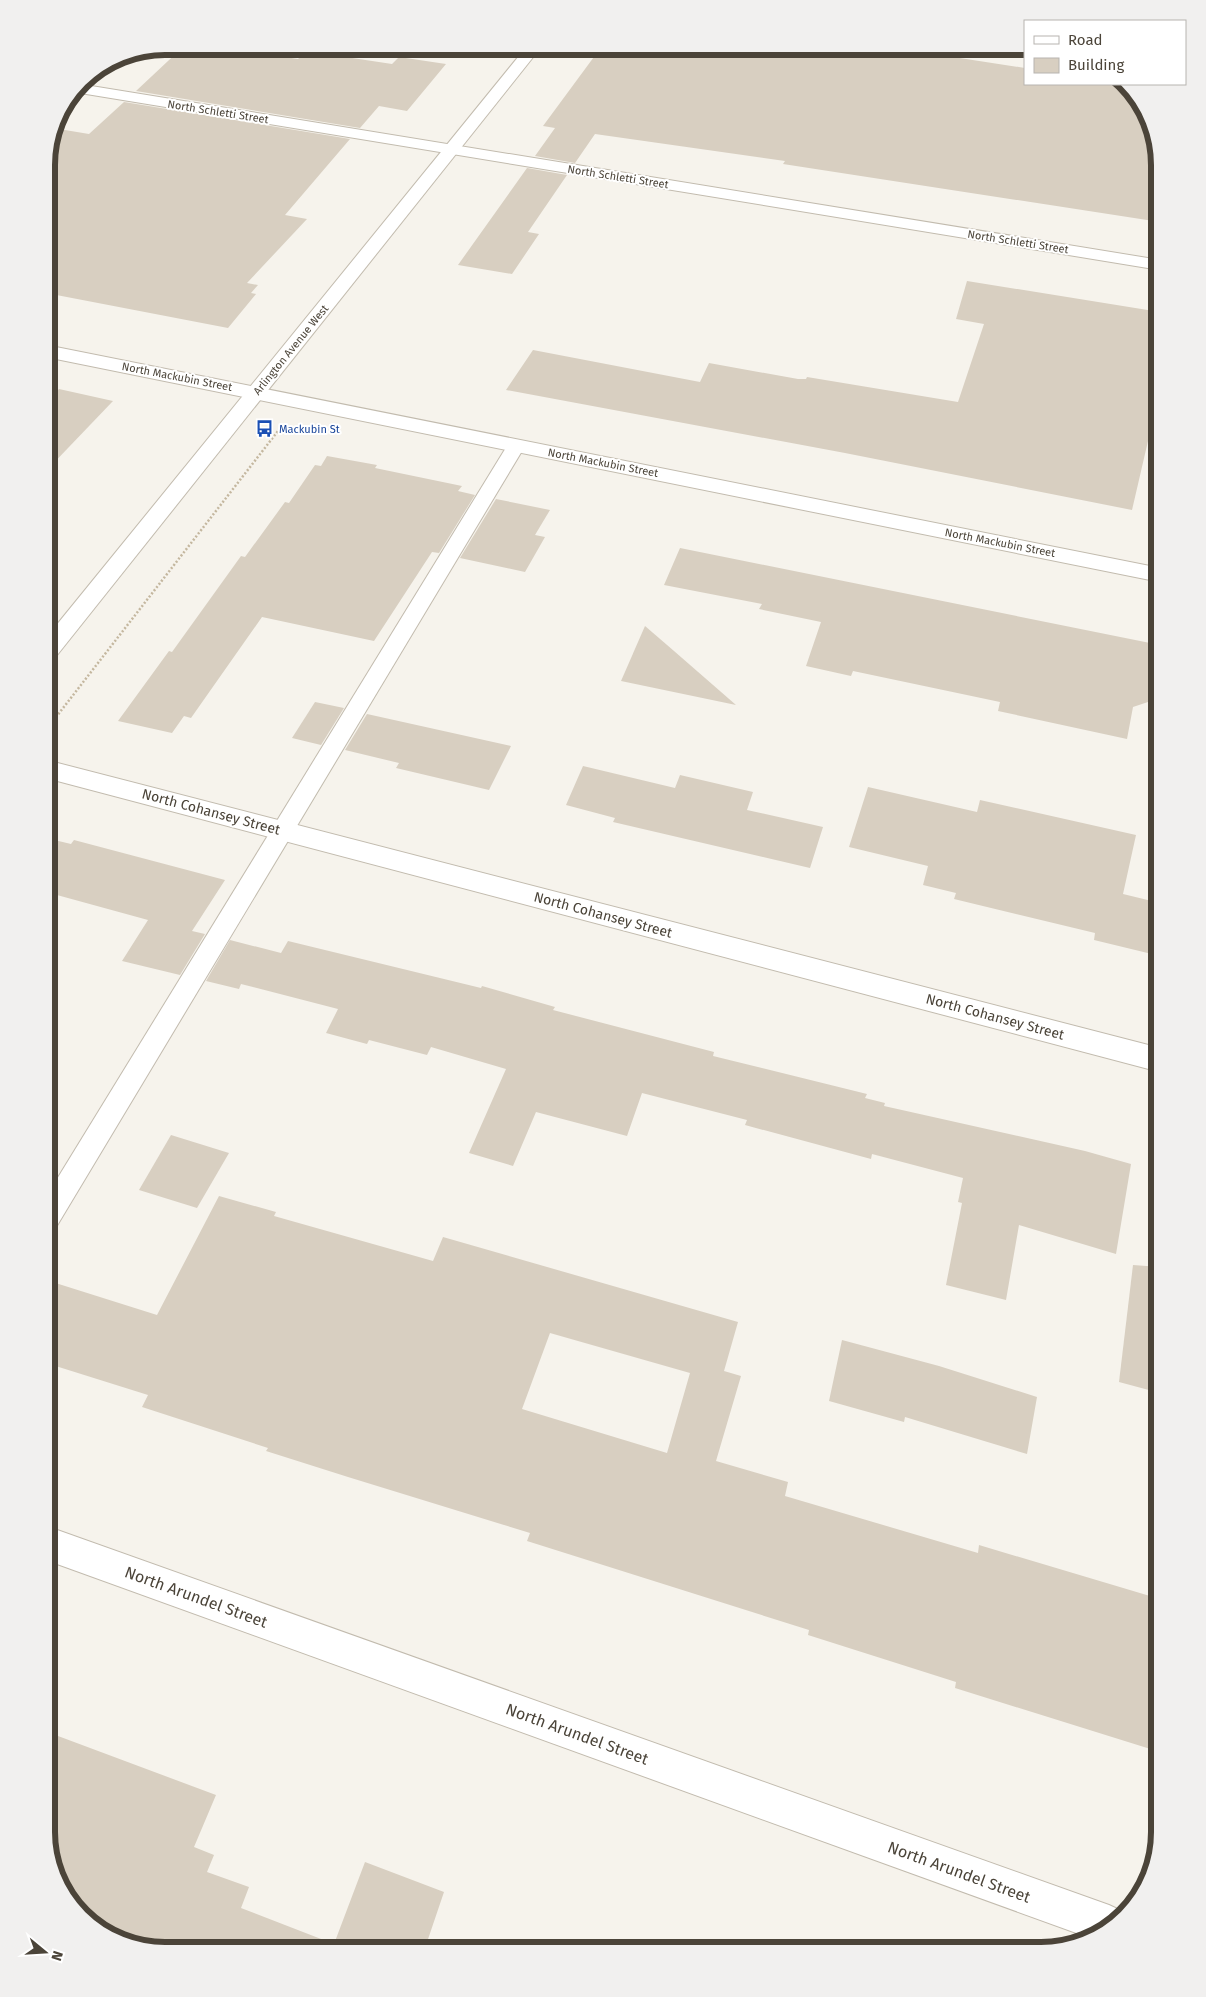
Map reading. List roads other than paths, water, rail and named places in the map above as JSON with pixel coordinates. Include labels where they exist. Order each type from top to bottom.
[{"type":"street","name":"Arlington Avenue West","points":[[55,643],[528,55]]},
{"type":"street","name":"North Schletti Street","points":[[85,89],[1151,264]]},
{"type":"street","name":"North Mackubin Street","points":[[55,353],[1151,573]]},
{"type":"street","name":"North Cohansey Street","points":[[55,771],[1151,1058]]},
{"type":"street","name":"North Arundel Street","points":[[55,1546],[1102,1924]]},
{"type":"lane","points":[[55,1206],[516,446]]},
{"type":"place","name":"Mackubin St","points":[[265,429]]}]
